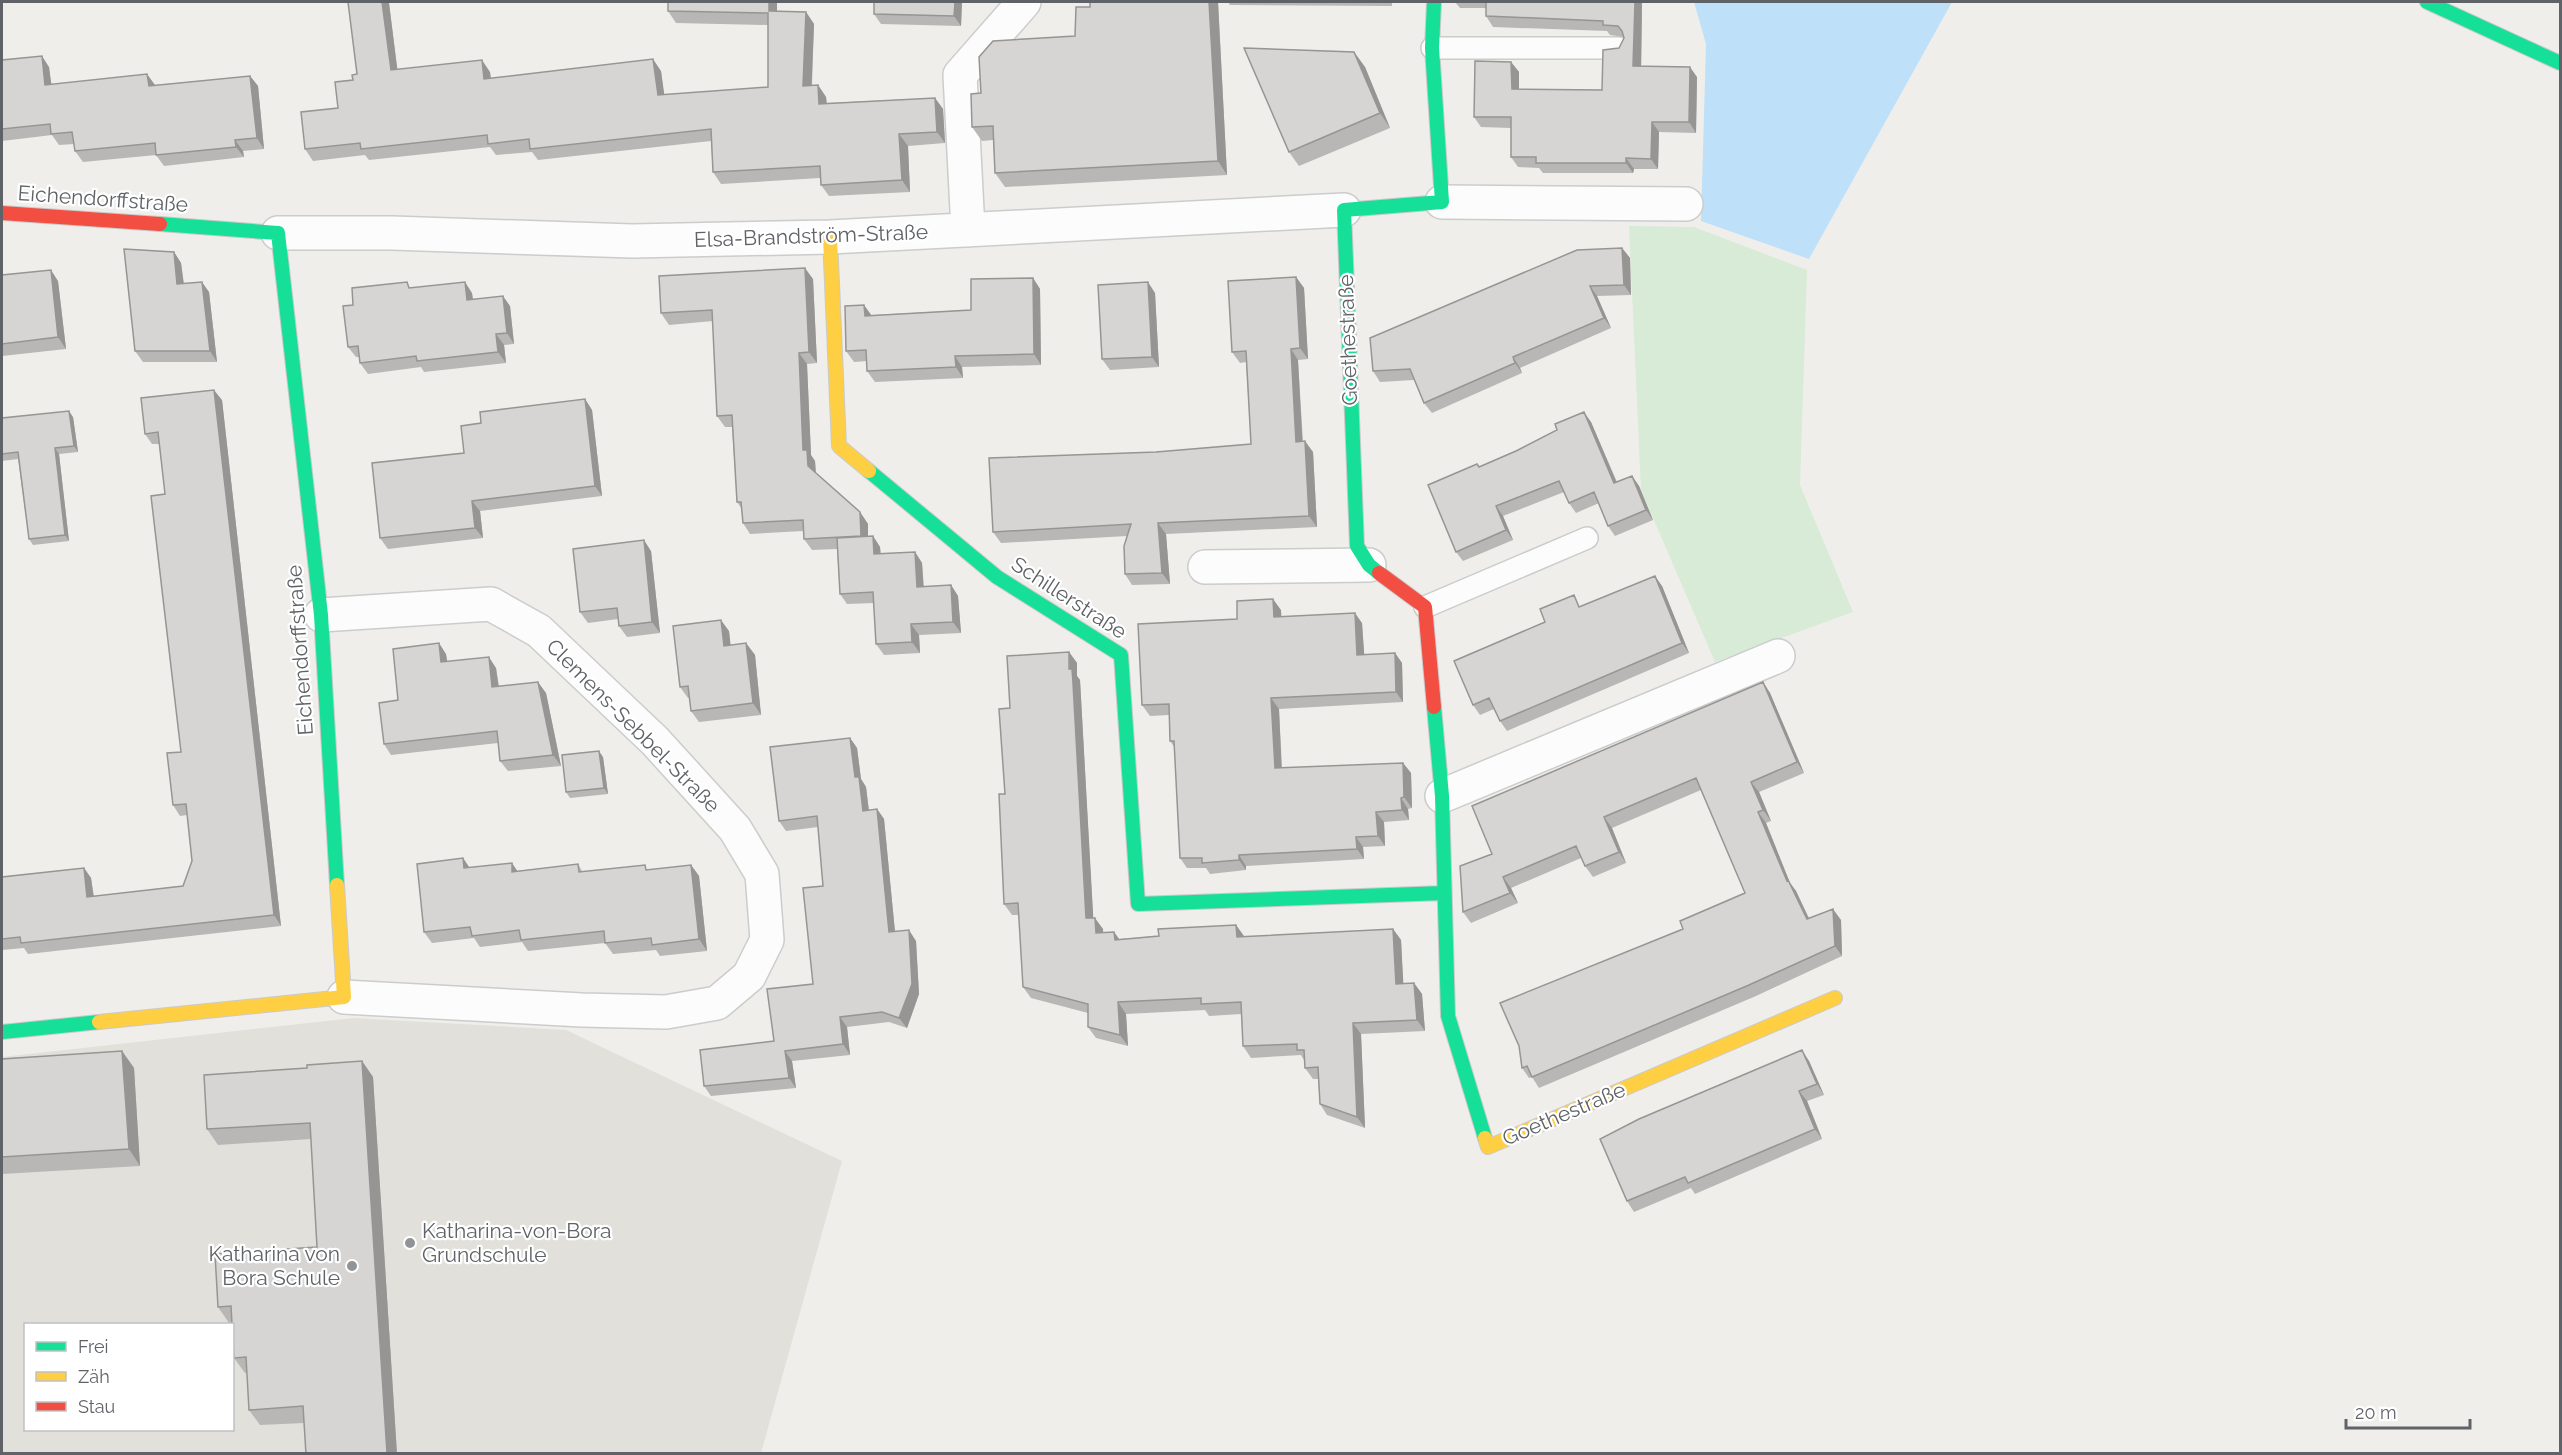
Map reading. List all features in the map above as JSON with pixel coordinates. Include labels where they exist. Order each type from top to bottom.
[{"type":"street","points":[[968,230],[960,75],[1024,2]]},
{"type":"street","points":[[1434,2],[1432,48],[1442,202]]},
{"type":"street","points":[[2427,2],[2560,63]]},
{"type":"street","points":[[1344,210],[1442,202],[1686,204]]},
{"type":"street","name":"Elsa-Brandström-Straße","points":[[278,233],[392,233],[632,241],[830,237],[1344,210]]},
{"type":"street","name":"Goethestraße","points":[[1344,210],[1351,451],[1357,546],[1369,565],[1425,607],[1442,796],[1448,1016],[1488,1147],[1835,998]]},
{"type":"street","name":"Eichendorffstraße","points":[[2,213],[278,233],[321,615],[344,997]]},
{"type":"street","name":"Schillerstraße","points":[[830,237],[839,446],[997,577],[1121,655],[1138,904],[1444,893]]},
{"type":"street","points":[[1205,567],[1369,565]]},
{"type":"street","name":"Clemens-Sebbel-Straße","points":[[321,615],[491,603],[539,631],[655,741],[735,830],[762,874],[767,940],[749,976],[717,1003],[666,1012],[582,1010],[344,997]]},
{"type":"street","points":[[1442,796],[1778,656]]},
{"type":"street","points":[[2,1032],[344,997]]},
{"type":"lane","points":[[1432,48],[1619,48]]},
{"type":"lane","points":[[1425,607],[1587,538]]},
{"type":"shaded area","name":"Katharina-von-Bora Grundschule","points":[[354,1018],[566,1030],[842,1161],[761,1453],[2,1453],[2,1057]]},
{"type":"green space","points":[[1629,226],[1694,227],[1807,270],[1800,485],[1853,612],[1715,662],[1641,490]]},
{"type":"water","points":[[1694,2],[1952,2],[1809,259],[1701,221],[1706,44]]},
{"type":"building","points":[[348,2],[382,2],[391,70],[482,60],[484,79],[653,59],[658,95],[768,87],[768,13],[668,11],[668,2],[769,2],[769,11],[806,12],[803,86],[818,85],[819,104],[935,98],[937,132],[899,134],[902,180],[821,185],[820,166],[713,172],[711,129],[530,149],[529,139],[488,144],[487,135],[361,149],[360,143],[305,149],[301,112],[338,108],[335,82],[353,80],[352,75],[357,74]]},
{"type":"building","points":[[874,2],[955,2],[954,16],[874,14]]},
{"type":"building","points":[[1090,2],[1209,2],[1218,161],[995,173],[993,126],[972,127],[971,94],[981,93],[979,57],[993,41],[1075,36],[1076,7],[1090,7]]},
{"type":"building","points":[[1486,2],[1635,2],[1633,66],[1690,67],[1689,122],[1652,122],[1651,159],[1626,158],[1626,163],[1536,163],[1536,157],[1511,157],[1511,117],[1474,117],[1475,61],[1511,62],[1512,89],[1602,90],[1603,50],[1619,48],[1624,38],[1618,26],[1603,25],[1603,21],[1486,16]]},
{"type":"building","points":[[1244,48],[1354,52],[1380,113],[1289,152]]},
{"type":"building","points":[[42,56],[45,85],[147,74],[149,86],[250,76],[257,138],[235,140],[236,147],[156,155],[155,143],[75,151],[72,132],[51,134],[50,124],[2,129],[2,60]]},
{"type":"building","points":[[1622,248],[1624,285],[1590,286],[1604,318],[1513,357],[1515,363],[1424,403],[1410,369],[1373,371],[1370,338],[1577,250]]},
{"type":"building","points":[[124,249],[174,252],[177,284],[202,282],[210,351],[135,351]]},
{"type":"building","points":[[805,268],[809,352],[799,353],[803,450],[807,450],[808,466],[860,512],[861,536],[804,539],[803,520],[743,523],[741,502],[737,502],[732,415],[717,416],[712,310],[661,313],[659,276]]},
{"type":"building","points":[[51,270],[58,337],[2,344],[2,275]]},
{"type":"building","points":[[1296,277],[1300,348],[1291,349],[1296,442],[1305,441],[1309,516],[1158,523],[1162,573],[1125,574],[1124,546],[1131,524],[993,532],[989,458],[1156,452],[1251,444],[1246,351],[1232,352],[1228,281]]},
{"type":"building","points":[[1033,278],[1034,354],[955,356],[956,367],[867,371],[866,350],[846,351],[845,306],[864,305],[865,316],[971,310],[971,279]]},
{"type":"building","points":[[407,282],[409,288],[465,282],[467,300],[503,296],[507,333],[496,334],[498,352],[417,361],[416,356],[360,363],[358,346],[348,347],[343,306],[353,305],[352,288]]},
{"type":"building","points":[[1148,282],[1152,357],[1102,359],[1098,285]]},
{"type":"building","points":[[214,390],[274,915],[21,943],[20,937],[2,939],[2,877],[84,868],[87,897],[183,886],[192,861],[186,804],[173,805],[167,753],[181,752],[151,496],[165,494],[158,432],[145,434],[141,398]]},
{"type":"building","points":[[585,399],[595,486],[472,501],[475,528],[380,538],[372,463],[464,453],[461,426],[481,423],[480,412]]},
{"type":"building","points":[[69,411],[74,446],[55,448],[65,535],[29,539],[18,452],[2,454],[2,418]]},
{"type":"building","points":[[1584,412],[1614,483],[1632,476],[1646,510],[1608,526],[1594,492],[1569,503],[1559,481],[1496,506],[1506,530],[1456,552],[1428,485],[1477,464],[1479,467],[1516,451],[1557,430],[1555,424]]},
{"type":"building","points":[[873,536],[874,554],[915,552],[917,587],[951,585],[953,622],[911,624],[912,642],[876,644],[873,592],[840,594],[837,538]]},
{"type":"building","points":[[644,540],[652,622],[619,626],[617,608],[580,612],[573,549]]},
{"type":"building","points":[[1655,576],[1682,643],[1500,721],[1489,698],[1473,705],[1454,661],[1545,622],[1540,609],[1574,595],[1579,607]]},
{"type":"building","points":[[1273,599],[1274,617],[1355,613],[1357,655],[1395,653],[1396,692],[1271,698],[1275,768],[1403,763],[1402,810],[1376,812],[1378,836],[1356,837],[1357,849],[1239,855],[1239,860],[1202,863],[1202,858],[1180,858],[1174,741],[1170,741],[1169,704],[1142,705],[1138,624],[1237,619],[1237,601]]},
{"type":"building","points":[[721,620],[724,646],[746,643],[753,703],[691,711],[688,686],[680,687],[673,626]]},
{"type":"building","points":[[439,643],[441,662],[489,657],[492,687],[538,682],[553,755],[500,761],[497,731],[384,744],[379,703],[398,700],[393,649]]},
{"type":"building","points":[[1069,652],[1069,669],[1072,669],[1073,683],[1086,918],[1095,918],[1096,933],[1114,932],[1115,940],[1159,936],[1158,929],[1236,925],[1237,937],[1393,929],[1396,984],[1414,983],[1417,1020],[1353,1023],[1357,1117],[1320,1104],[1318,1067],[1305,1068],[1304,1050],[1297,1050],[1297,1044],[1243,1046],[1241,1002],[1201,1004],[1201,998],[1118,1002],[1120,1035],[1088,1027],[1088,1004],[1023,987],[1018,903],[1004,904],[999,794],[1005,794],[999,709],[1010,708],[1007,656]]},
{"type":"building","points":[[1763,682],[1797,762],[1751,782],[1763,810],[1758,812],[1787,881],[1807,919],[1833,909],[1835,946],[1532,1077],[1527,1066],[1522,1068],[1519,1046],[1500,1003],[1683,929],[1680,921],[1745,893],[1696,778],[1604,817],[1619,852],[1585,866],[1576,846],[1503,877],[1510,893],[1463,912],[1460,866],[1492,854],[1472,806]]},
{"type":"building","points":[[850,738],[855,777],[859,777],[863,811],[877,809],[889,932],[909,930],[912,984],[899,1018],[882,1012],[840,1017],[843,1044],[785,1051],[789,1078],[704,1086],[700,1050],[774,1041],[767,989],[813,984],[803,888],[823,886],[817,816],[779,821],[770,747]]},
{"type":"building","points":[[599,751],[604,788],[566,792],[562,755]]},
{"type":"building","points":[[463,858],[464,868],[512,863],[512,872],[578,864],[579,872],[645,865],[646,870],[691,865],[699,939],[652,945],[651,938],[605,943],[604,931],[521,940],[519,930],[472,936],[470,927],[424,932],[417,864]]},
{"type":"building","points":[[1802,1050],[1817,1084],[1799,1091],[1815,1129],[1688,1183],[1685,1177],[1627,1201],[1600,1139],[1639,1119]]},
{"type":"building","points":[[122,1051],[129,1149],[2,1157],[2,1059]]},
{"type":"building","name":"Katharina von Bora Schule","points":[[362,1061],[387,1453],[306,1454],[303,1406],[249,1410],[246,1357],[234,1358],[234,1323],[232,1323],[231,1306],[218,1307],[215,1254],[317,1247],[310,1123],[207,1129],[204,1075],[307,1068],[307,1065]]},
{"type":"traffic: fast","points":[[1379,573],[1369,565],[1357,546],[1344,210],[1442,202],[1432,48],[1434,2]]},
{"type":"traffic: fast","points":[[2427,2],[2560,63]]},
{"type":"traffic: fast","points":[[160,224],[278,233],[321,615],[337,885]]},
{"type":"traffic: fast","points":[[869,471],[997,577],[1121,655],[1138,904],[1444,893]]},
{"type":"traffic: fast","points":[[1434,707],[1442,796],[1448,1016],[1485,1138]]},
{"type":"traffic: fast","points":[[2,1032],[99,1022]]},
{"type":"traffic: slow","points":[[830,237],[839,446],[869,471]]},
{"type":"traffic: slow","points":[[99,1022],[344,997],[337,885]]},
{"type":"traffic: slow","points":[[1485,1138],[1488,1147],[1835,998]]},
{"type":"traffic: jam","points":[[2,213],[160,224]]},
{"type":"traffic: jam","points":[[1379,573],[1425,607],[1434,707]]},
{"type":"place","name":"Katharina-von-Bora Grundschule","points":[[410,1243]]},
{"type":"place","name":"Katharina von Bora Schule","points":[[352,1266]]}]
